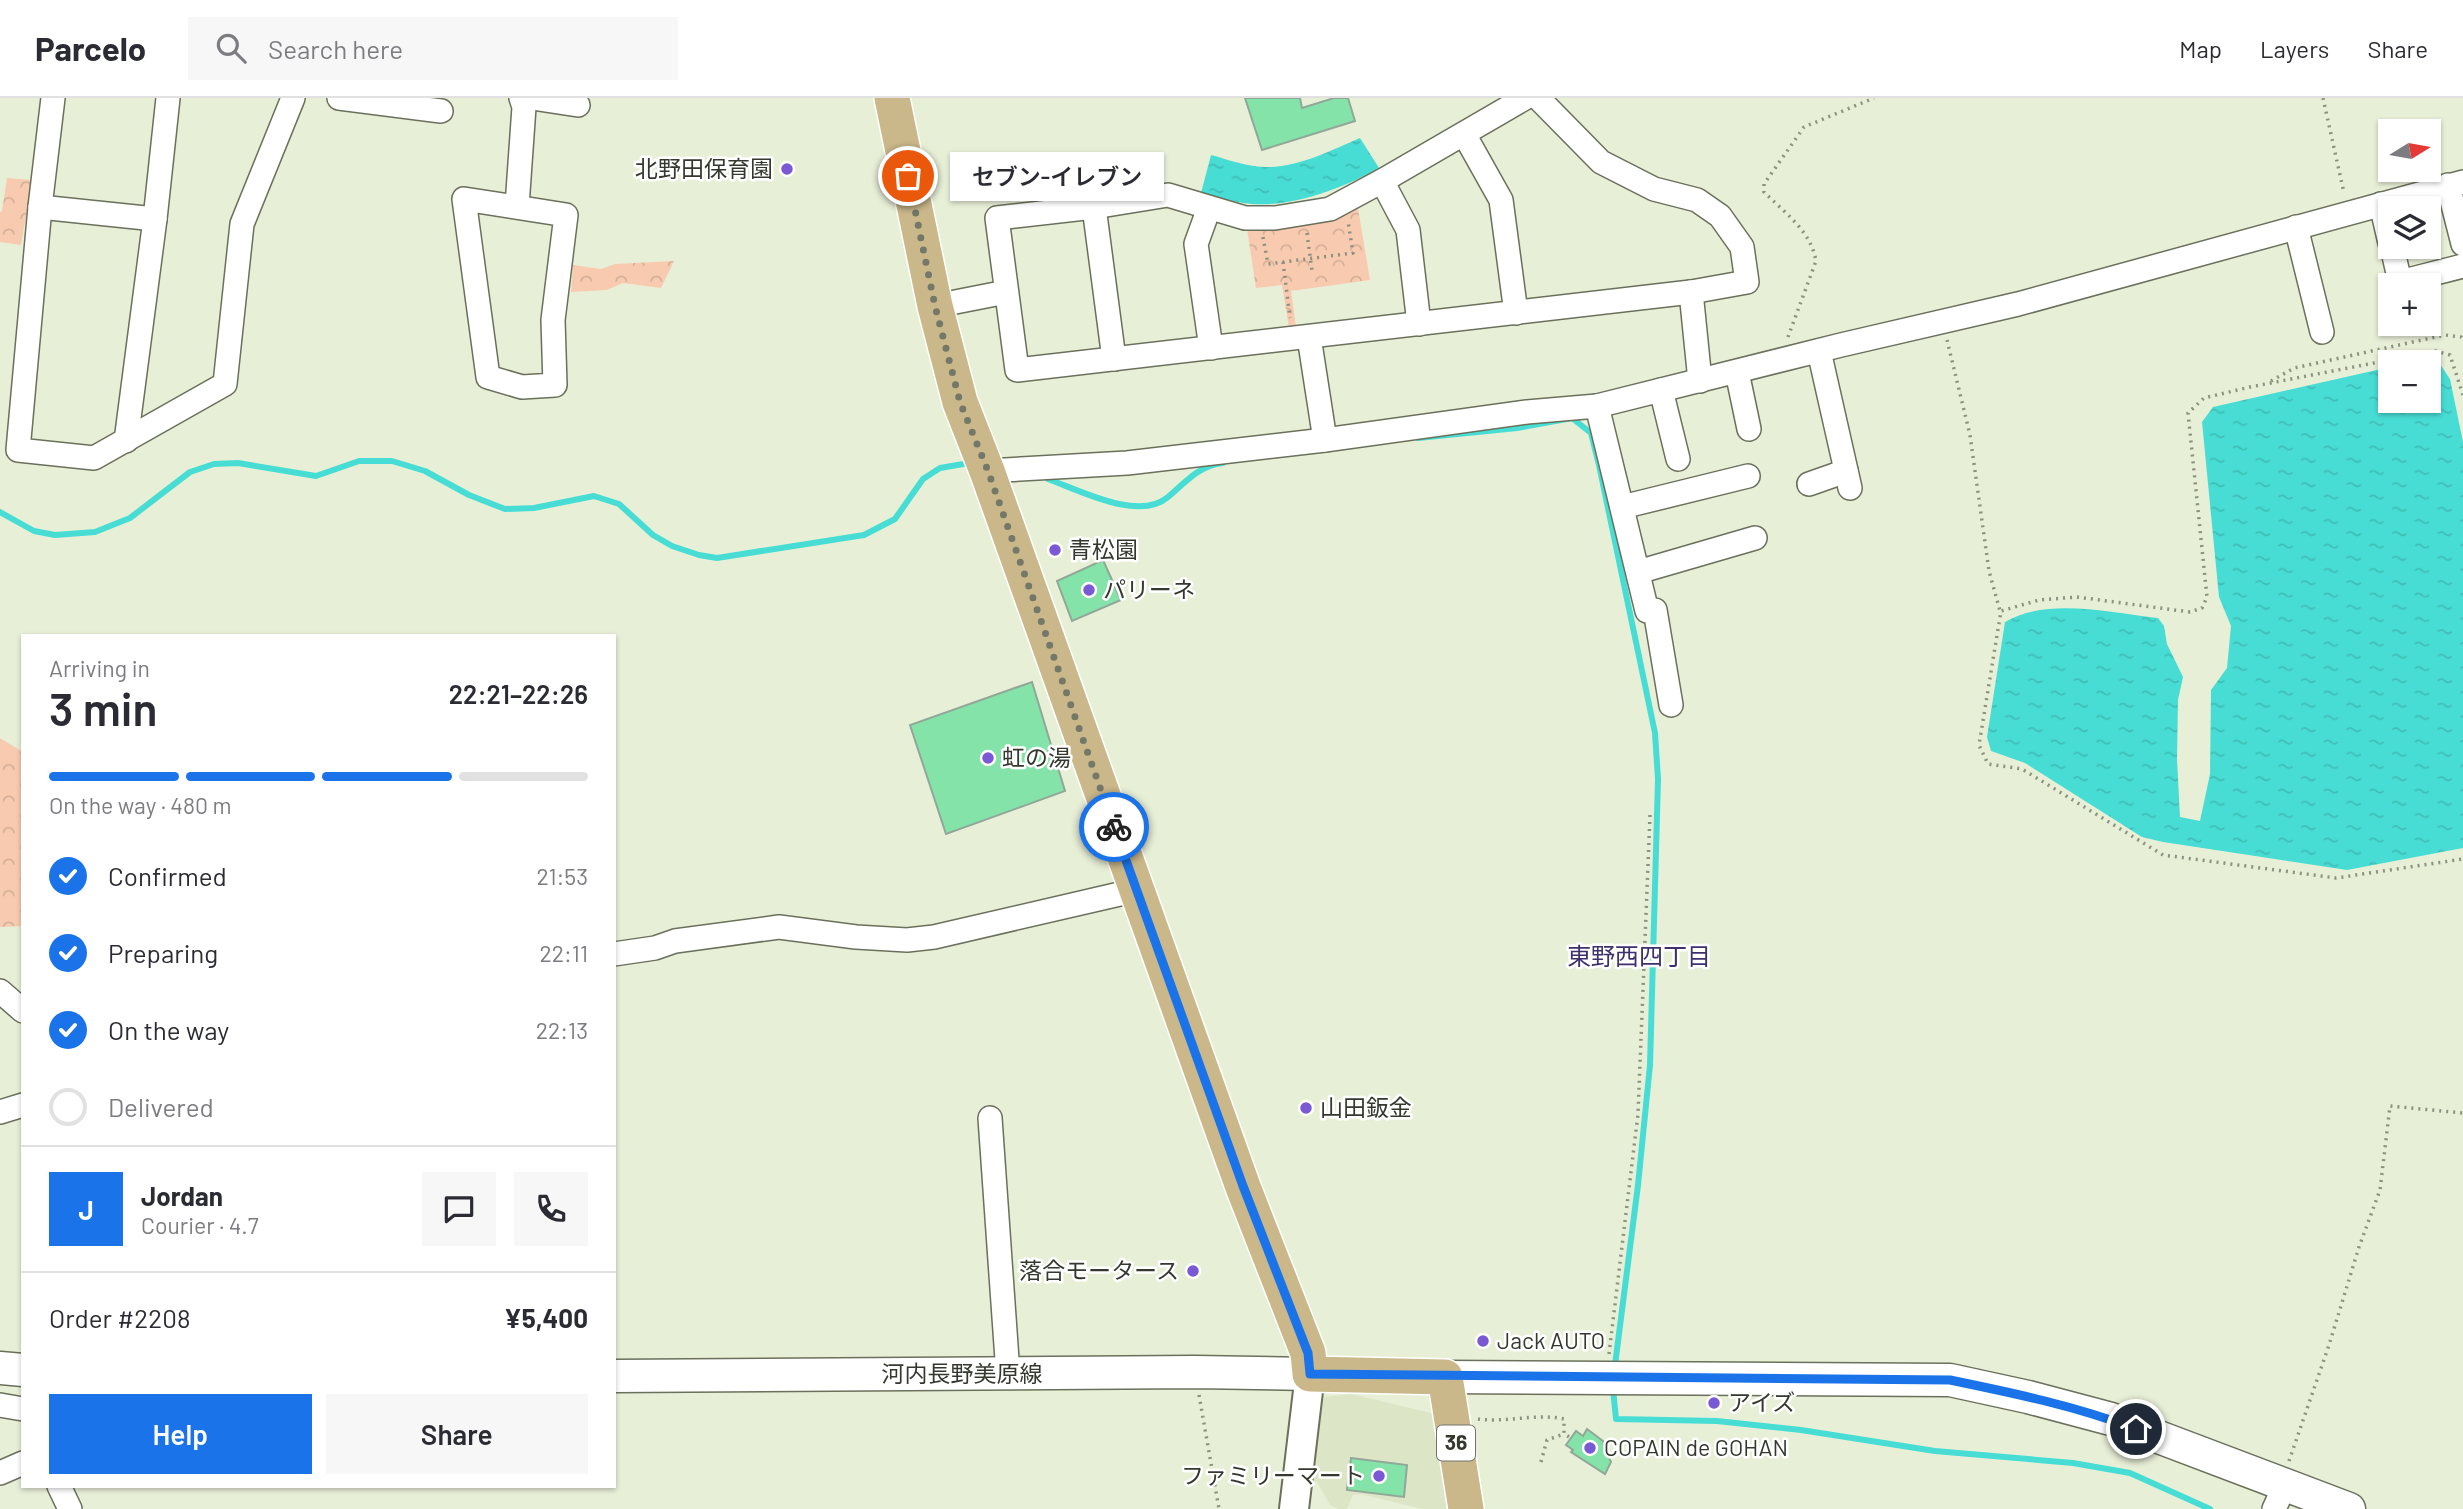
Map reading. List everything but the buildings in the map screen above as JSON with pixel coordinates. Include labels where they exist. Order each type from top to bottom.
[{"type":"main road","points":[[892,98],[935,306],[960,402],[988,471],[1243,1186],[1308,1353],[1310,1374],[1950,1380],[2028,1396],[2111,1419],[2280,1492],[2349,1509]]},
{"type":"main road","points":[[0,1368],[21,1370]]},
{"type":"main road","name":"河内長野美原線","points":[[616,1376],[1195,1372],[1310,1374]]},
{"type":"main road","name":"36","points":[[1446,1377],[1466,1509]]},
{"type":"street","points":[[53,98],[40,207],[18,450],[94,457],[225,384],[242,225],[293,98]]},
{"type":"street","points":[[125,441],[155,219],[168,98]]},
{"type":"street","points":[[339,98],[441,111]]},
{"type":"street","points":[[517,206],[524,107],[521,98]]},
{"type":"street","points":[[532,98],[578,105]]},
{"type":"street","points":[[1525,98],[1330,209],[1245,218],[1168,195],[997,218],[1017,370],[1691,292],[1747,282],[1742,247],[1720,216],[1697,200],[1654,189],[1601,162],[1538,98]]},
{"type":"street","points":[[1464,134],[1501,200],[1516,313]]},
{"type":"street","points":[[1382,181],[1408,229],[1419,324]]},
{"type":"street","points":[[2411,196],[2456,184],[2463,244]]},
{"type":"street","points":[[464,199],[517,206],[566,215],[553,320],[555,385],[522,387],[488,377],[464,199]]},
{"type":"street","points":[[988,471],[1127,463],[1325,440],[1527,412],[1597,406],[2018,304],[2378,205]]},
{"type":"street","points":[[40,207],[155,219]]},
{"type":"street","points":[[1094,207],[1114,359]]},
{"type":"street","points":[[1209,208],[1196,244],[1211,348]]},
{"type":"street","points":[[2296,227],[2325,318]]},
{"type":"street","points":[[2394,259],[2400,282],[2463,266]]},
{"type":"street","points":[[935,306],[1006,292]]},
{"type":"street","points":[[1691,292],[1700,382]]},
{"type":"street","points":[[1302,337],[1325,440]]},
{"type":"street","points":[[1809,484],[1848,480],[1819,351]]},
{"type":"street","points":[[1737,372],[1749,429]]},
{"type":"street","points":[[1661,390],[1678,459]]},
{"type":"street","points":[[1597,406],[1647,611],[1655,610],[1671,705]]},
{"type":"street","points":[[1622,507],[1748,476]]},
{"type":"street","points":[[1638,572],[1755,538]]},
{"type":"street","points":[[616,954],[779,927],[869,938],[907,940],[934,937],[1137,890]]},
{"type":"street","points":[[0,990],[21,1009]]},
{"type":"street","points":[[0,1112],[21,1106]]},
{"type":"street","points":[[990,1118],[1008,1374]]},
{"type":"street","points":[[1294,1509],[1310,1374]]},
{"type":"street","points":[[0,1405],[21,1409]]},
{"type":"street","points":[[0,1473],[21,1464]]},
{"type":"street","points":[[60,1488],[70,1509]]},
{"type":"path","points":[[1779,361],[1816,261],[1808,236],[1764,192],[1764,184],[1804,127],[1874,98]]},
{"type":"path","points":[[2323,98],[2349,212]]},
{"type":"path","points":[[1260,218],[1268,264],[1353,253],[1345,202]]},
{"type":"path","points":[[1304,213],[1312,271]]},
{"type":"path","points":[[1283,262],[1302,337]]},
{"type":"path","points":[[1942,321],[1970,435],[1990,571],[2001,611],[1979,745],[1988,764],[2022,769],[2164,855],[2336,878],[2463,859]]},
{"type":"path","points":[[2266,384],[2294,368],[2445,335],[2461,337],[2463,340]]},
{"type":"path","points":[[2001,611],[2039,600],[2077,597],[2190,612],[2202,608],[2207,597],[2188,413],[2204,398],[2436,351],[2450,355],[2463,395]]},
{"type":"path","points":[[1607,1377],[1638,1114],[1650,815]]},
{"type":"path","points":[[2280,1492],[2358,1247],[2380,1190],[2390,1107],[2463,1113]]},
{"type":"path","points":[[1195,1372],[1219,1509]]},
{"type":"path","points":[[1451,1415],[1492,1421],[1555,1417],[1564,1419],[1564,1434]]},
{"type":"path","points":[[1541,1462],[1547,1440],[1564,1434],[1571,1438]]},
{"type":"shaded area","points":[[1351,1394],[1440,1415],[1457,1509],[1422,1509],[1361,1494],[1353,1495],[1347,1509],[1330,1505],[1317,1482],[1307,1479],[1317,1398]]},
{"type":"green space","points":[[7,178],[32,180],[21,245],[0,242],[0,212]]},
{"type":"green space","points":[[1358,208],[1370,280],[1291,291],[1296,327],[1289,328],[1282,285],[1256,288],[1247,229],[1304,225]]},
{"type":"green space","points":[[674,261],[661,288],[623,283],[607,290],[571,292],[573,265],[601,269],[615,264]]},
{"type":"green space","points":[[0,738],[21,751],[21,926],[0,927]]},
{"type":"water","points":[[1360,138],[1379,168],[1331,190],[1295,201],[1259,204],[1201,193],[1211,155],[1255,166],[1282,166],[1316,157]]},
{"type":"water","points":[[2441,366],[2450,379],[2463,442],[2463,848],[2347,870],[2163,842],[2142,837],[2025,763],[1991,751],[1987,737],[2005,622],[2022,614],[2059,608],[2100,610],[2158,618],[2164,626],[2167,644],[2183,677],[2178,700],[2180,817],[2200,821],[2210,774],[2211,690],[2227,668],[2231,626],[2219,597],[2202,422],[2213,407],[2378,370],[2378,413],[2441,413]]},
{"type":"waterway","points":[[1418,438],[1517,428],[1572,418],[1591,433],[1599,465],[1655,733],[1658,779],[1650,1065],[1615,1365]]},
{"type":"waterway","points":[[0,512],[34,531],[55,535],[95,532],[130,518],[190,472],[214,464],[238,463],[316,476],[359,461],[392,461],[425,471],[469,495],[505,509],[534,508],[594,496],[619,504],[653,535],[672,546],[717,558],[864,535],[895,519],[923,479],[940,468],[969,463]]},
{"type":"waterway","points":[[1048,479],[1109,502],[1141,506],[1156,504],[1200,471],[1223,463]]},
{"type":"waterway","points":[[1613,1389],[1616,1419],[1717,1421],[1801,1430],[1935,1451],[2073,1463],[2130,1473],[2210,1509]]},
{"type":"way so far","points":[[908,176],[935,306],[960,402],[988,471],[1114,827]]},
{"type":"place","name":"北野田保育園","points":[[787,169]]},
{"type":"place","name":"セブン-イレブン","points":[[908,176]]},
{"type":"place","name":"青松園","points":[[1055,550]]},
{"type":"place","name":"パリーネ","points":[[1089,590]]},
{"type":"place","name":"虹の湯","points":[[988,758]]},
{"type":"place","name":"山田鈑金","points":[[1306,1108]]},
{"type":"place","name":"落合モータース","points":[[1193,1271]]},
{"type":"place","name":"Jack AUTO","points":[[1483,1341]]},
{"type":"place","name":"アイズ","points":[[1714,1403]]},
{"type":"place","name":"COPAIN de GOHAN","points":[[1590,1448]]},
{"type":"place","name":"ファミリーマート","points":[[1379,1476]]},
{"type":"district","name":"東野西四丁目","points":[[1639,957]]},
{"type":"route","points":[[1114,827],[1243,1186],[1308,1353],[1310,1374],[1950,1380],[2028,1396],[2111,1419],[2136,1429]]}]
